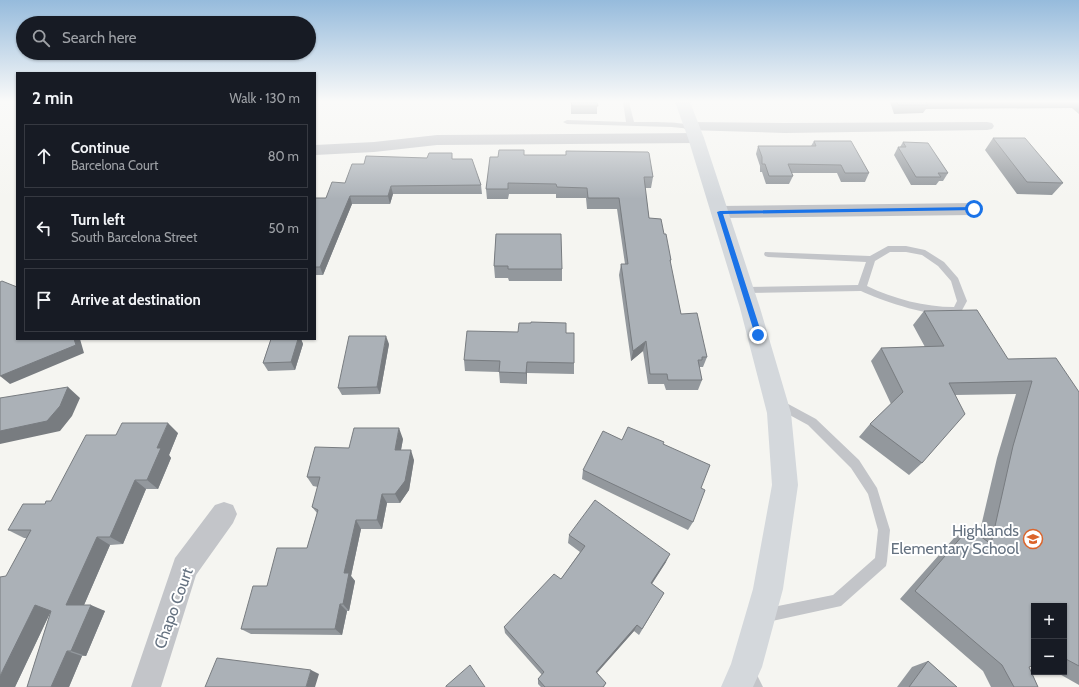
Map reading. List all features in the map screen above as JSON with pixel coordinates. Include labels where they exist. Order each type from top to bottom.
[{"type":"main road","points":[[693,134],[720,212],[758,335],[779,413],[785,485],[768,589],[741,677]]},
{"type":"street","points":[[316,150],[374,147],[437,140],[654,134]]},
{"type":"street","points":[[720,212],[974,209]]},
{"type":"street","name":"Chapo Court","points":[[146,687],[185,568],[224,514]]},
{"type":"lane","points":[[744,290],[862,288],[875,294],[934,311],[957,311],[962,301],[955,280],[941,264],[925,253],[906,249],[888,249],[871,259],[768,254]]},
{"type":"lane","points":[[862,288],[871,259]]},
{"type":"lane","points":[[759,617],[836,601],[880,561],[884,530],[873,492],[855,464],[812,422],[776,402]]},
{"type":"lane","points":[[741,677],[756,687]]},
{"type":"building","points":[[993,138],[1025,138],[1063,183],[1027,182]]},
{"type":"building","points":[[814,141],[851,141],[869,173],[845,173],[841,165],[788,164],[793,176],[769,176],[765,164],[762,164],[762,157],[758,146],[816,146]]},
{"type":"building","points":[[903,142],[928,143],[948,173],[938,173],[941,177],[916,177],[898,147],[906,147]]},
{"type":"building","points":[[499,150],[524,150],[524,155],[566,155],[566,151],[649,153],[653,177],[644,177],[649,218],[661,219],[664,234],[666,234],[681,314],[697,313],[707,357],[702,357],[702,360],[698,360],[702,380],[668,380],[667,374],[650,374],[646,341],[633,351],[621,264],[628,264],[619,198],[588,198],[587,188],[557,187],[556,184],[508,183],[508,189],[486,189],[490,157],[498,157]]},
{"type":"building","points":[[429,153],[452,153],[452,159],[472,159],[481,185],[391,186],[388,196],[350,196],[320,267],[316,267],[316,198],[326,198],[332,182],[345,183],[352,164],[364,164],[366,156],[427,158]]},
{"type":"building","points":[[496,234],[561,234],[562,269],[508,269],[508,266],[494,266]]},
{"type":"building","points":[[2,281],[16,287],[16,340],[74,340],[76,345],[0,376],[0,282]]},
{"type":"building","points":[[977,310],[1008,359],[1056,358],[1079,392],[1079,666],[1067,660],[1067,603],[1031,603],[1031,666],[1029,667],[1031,675],[1033,675],[1038,687],[1014,687],[1002,665],[915,591],[969,528],[991,544],[1013,446],[1032,381],[949,383],[965,414],[922,463],[870,424],[903,392],[881,348],[944,346],[924,311]]},
{"type":"building","points":[[519,323],[566,323],[566,333],[574,333],[574,363],[527,362],[526,373],[499,372],[500,361],[464,360],[467,331],[518,332]]},
{"type":"building","points":[[349,336],[386,336],[377,387],[338,388]]},
{"type":"building","points":[[271,340],[298,340],[291,362],[263,363]]},
{"type":"building","points":[[68,387],[60,406],[47,421],[0,431],[0,398]]},
{"type":"building","points":[[122,423],[168,423],[157,448],[161,448],[147,480],[135,480],[110,537],[97,537],[66,605],[91,605],[71,651],[67,651],[51,687],[27,687],[51,611],[35,605],[0,676],[0,577],[6,576],[31,530],[8,530],[23,504],[45,504],[46,501],[51,501],[86,435],[116,435]]},
{"type":"building","points":[[628,427],[664,442],[663,444],[710,465],[701,488],[705,490],[693,522],[583,470],[603,431],[622,440]]},
{"type":"building","points":[[354,428],[399,428],[395,450],[411,450],[405,481],[395,494],[382,494],[377,520],[356,520],[344,573],[349,573],[343,604],[340,604],[335,629],[241,629],[253,586],[267,586],[277,548],[307,548],[318,510],[312,507],[320,477],[307,477],[315,447],[349,448]]},
{"type":"building","points":[[595,500],[670,554],[651,583],[664,593],[642,629],[637,625],[596,672],[606,683],[603,687],[545,687],[538,679],[544,672],[504,627],[554,574],[561,579],[585,546],[569,535]]},
{"type":"building","points":[[217,658],[311,670],[306,687],[205,687]]},
{"type":"building","points":[[928,661],[957,687],[909,687]]},
{"type":"building","points":[[470,665],[485,687],[446,687],[446,686]]},
{"type":"place","name":"Highlands Elementary School","points":[[1033,539]]},
{"type":"route","points":[[758,335],[720,212],[974,209]]}]
